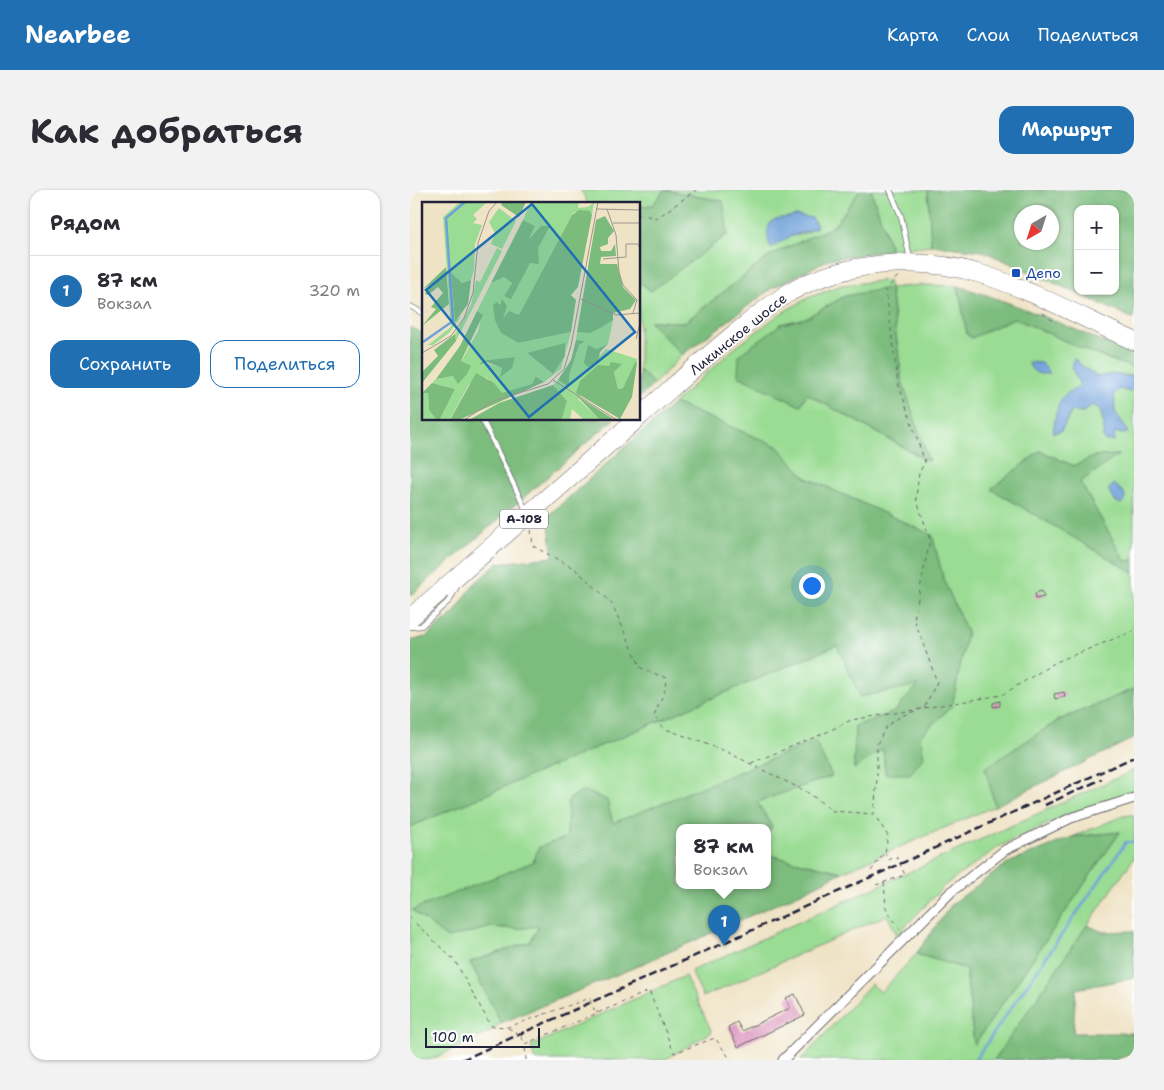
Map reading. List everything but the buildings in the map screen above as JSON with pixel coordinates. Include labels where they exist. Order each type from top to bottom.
[{"type":"highway","name":"Ликинское шоссе","points":[[640,416],[722,344],[770,305],[791,292],[831,274],[868,266],[910,263],[945,266],[982,274],[1134,341]]},
{"type":"highway","name":"Ликинское шоссе","points":[[410,618],[636,420]]},
{"type":"street","points":[[783,1060],[951,892],[1005,850],[1071,818],[1134,798]]},
{"type":"lane","points":[[890,190],[901,216],[910,263]]},
{"type":"lane","points":[[410,306],[422,313]]},
{"type":"lane","points":[[482,420],[528,514]]},
{"type":"lane","points":[[410,627],[420,626],[450,600],[466,570]]},
{"type":"path","points":[[640,214],[657,218],[696,190]]},
{"type":"path","points":[[871,871],[885,852],[888,836],[874,814],[877,744],[886,727],[901,716],[924,708],[937,682],[914,619],[930,539],[916,498],[919,473],[924,462],[898,383],[886,290],[898,276]]},
{"type":"path","points":[[528,514],[533,546],[575,569],[611,602],[641,668],[666,678],[665,690],[654,716],[664,728],[725,751],[807,792],[833,811],[874,814]]},
{"type":"path","points":[[750,764],[852,720],[1002,695],[1056,662],[1134,630]]},
{"type":"path","points":[[876,885],[905,875],[896,856],[889,860],[885,852]]},
{"type":"path","points":[[884,881],[886,908],[906,937]]},
{"type":"path","points":[[410,918],[455,961],[491,1026],[508,1027],[593,997]]},
{"type":"path","points":[[526,1044],[648,991],[674,1053],[715,1038],[731,1060]]},
{"type":"path","points":[[589,999],[596,1014]]},
{"type":"path","points":[[508,1027],[519,1034],[526,1044],[526,1060]]},
{"type":"green space","points":[[581,190],[664,190],[653,205],[640,206],[640,202],[587,202]]},
{"type":"green space","points":[[664,190],[723,201],[728,234],[651,291],[640,283],[640,206],[653,205]]},
{"type":"green space","points":[[665,190],[860,190],[834,226],[771,255],[685,322],[650,321],[682,355],[654,384],[640,371],[640,283],[651,291],[723,201]],"holes":[[[788,218],[809,232],[789,237],[776,219]]]},
{"type":"green space","points":[[860,190],[871,190],[891,250],[830,259],[772,288],[682,355],[649,321],[685,322],[771,255],[834,226]]},
{"type":"green space","points":[[871,190],[928,190],[931,245],[891,250]]},
{"type":"green space","points":[[928,190],[1134,190],[1134,319],[1081,295],[1119,295],[1119,205],[1074,205],[1074,292],[983,251],[931,245]]},
{"type":"green space","points":[[888,280],[890,288],[920,285],[958,286],[967,334],[1014,318],[1094,354],[1134,368],[1134,377],[1129,375],[1097,377],[1075,359],[1072,368],[1081,386],[1068,393],[1061,431],[1072,411],[1083,412],[1092,405],[1100,409],[1104,425],[1103,438],[1105,441],[1115,432],[1127,433],[1115,412],[1113,394],[1120,389],[1130,392],[1134,388],[1134,560],[1125,561],[1080,482],[1118,455],[1095,456],[1074,466],[1040,451],[992,489],[1134,573],[1134,689],[1059,720],[986,768],[995,806],[842,872],[771,856],[772,826],[757,802],[832,776],[815,742],[612,824],[568,800],[567,838],[539,847],[534,862],[413,910],[447,938],[492,927],[519,929],[540,925],[530,942],[470,962],[501,1023],[490,1032],[430,1060],[410,1060],[410,827],[837,645],[918,685],[894,712],[855,726],[854,768],[883,748],[885,774],[920,736],[952,706],[967,632],[944,581],[932,535],[805,477],[777,446],[674,403],[731,351],[778,315],[808,298],[842,285]],"holes":[[[890,288],[902,381],[928,461],[807,394],[800,406],[781,324],[806,318],[845,296]]]},
{"type":"green space","points":[[958,286],[1025,309],[1134,355],[1134,368],[1094,354],[1014,318],[972,338],[967,335]]},
{"type":"green space","points":[[890,288],[902,381],[929,461],[807,394],[800,406],[738,376],[739,355],[781,324],[806,318],[845,296]]},
{"type":"green space","points":[[410,327],[422,333],[422,420],[613,420],[410,596]]},
{"type":"green space","points":[[640,371],[654,384],[640,397]]},
{"type":"green space","points":[[674,403],[777,446],[805,477],[932,535],[944,581],[967,632],[952,706],[920,736],[924,757],[910,774],[885,774],[883,749],[854,769],[855,726],[894,712],[918,685],[860,697],[837,645],[410,827],[410,641],[426,637],[454,613],[474,584],[498,563],[553,557],[548,516]]},
{"type":"green space","points":[[1040,451],[1074,466],[1095,456],[1119,455],[1080,482],[1125,561],[1134,560],[1134,573],[991,489]]},
{"type":"green space","points":[[1134,689],[1134,738],[995,806],[985,768],[1059,720]]},
{"type":"green space","points":[[815,741],[832,776],[757,802],[771,824],[676,824],[676,889],[771,889],[771,856],[842,872],[801,893],[633,968],[501,1023],[470,962],[530,942],[539,926],[519,929],[492,927],[447,938],[412,910],[533,862],[539,847],[567,837],[568,800],[583,790],[607,800],[613,823]]},
{"type":"green space","points":[[1134,770],[1134,791],[1067,815],[1000,846],[945,885],[897,935],[887,915],[703,997],[691,971]]},
{"type":"green space","points":[[1134,815],[1134,858],[994,1060],[801,1060],[871,984],[881,992],[916,954],[966,969],[974,1045],[1120,832],[1072,837],[1123,816]]},
{"type":"green space","points":[[1120,832],[974,1045],[966,969],[916,954],[952,904],[1008,863],[1072,837]]},
{"type":"green space","points":[[1087,925],[1103,932],[1134,931],[1134,978],[1076,989],[1073,1033],[1134,1033],[1134,1053],[1115,1060],[994,1060]]},
{"type":"green space","points":[[685,976],[712,1032],[664,1060],[535,1060],[531,1046]]},
{"type":"water","points":[[796,215],[812,218],[816,228],[789,237],[771,248],[768,236],[772,221]]},
{"type":"water","points":[[1074,358],[1097,377],[1112,374],[1134,377],[1134,388],[1130,392],[1120,389],[1114,394],[1115,412],[1128,433],[1115,432],[1114,441],[1105,441],[1100,409],[1092,405],[1083,412],[1072,411],[1061,431],[1053,433],[1056,412],[1060,402],[1066,394],[1080,386],[1072,368]]},
{"type":"water","points":[[1028,362],[1041,363],[1050,373],[1036,373]]},
{"type":"water","points":[[1114,484],[1125,494],[1124,502],[1120,504],[1114,500],[1108,490]]},
{"type":"waterway","points":[[975,1060],[1126,842],[1134,842]]},
{"type":"railway","points":[[462,1060],[1134,757]]},
{"type":"railway","points":[[1045,805],[1102,779]]},
{"type":"place","name":"Депо","points":[[1016,273]]},
{"type":"place","name":"87 км","points":[[724,946]]}]
